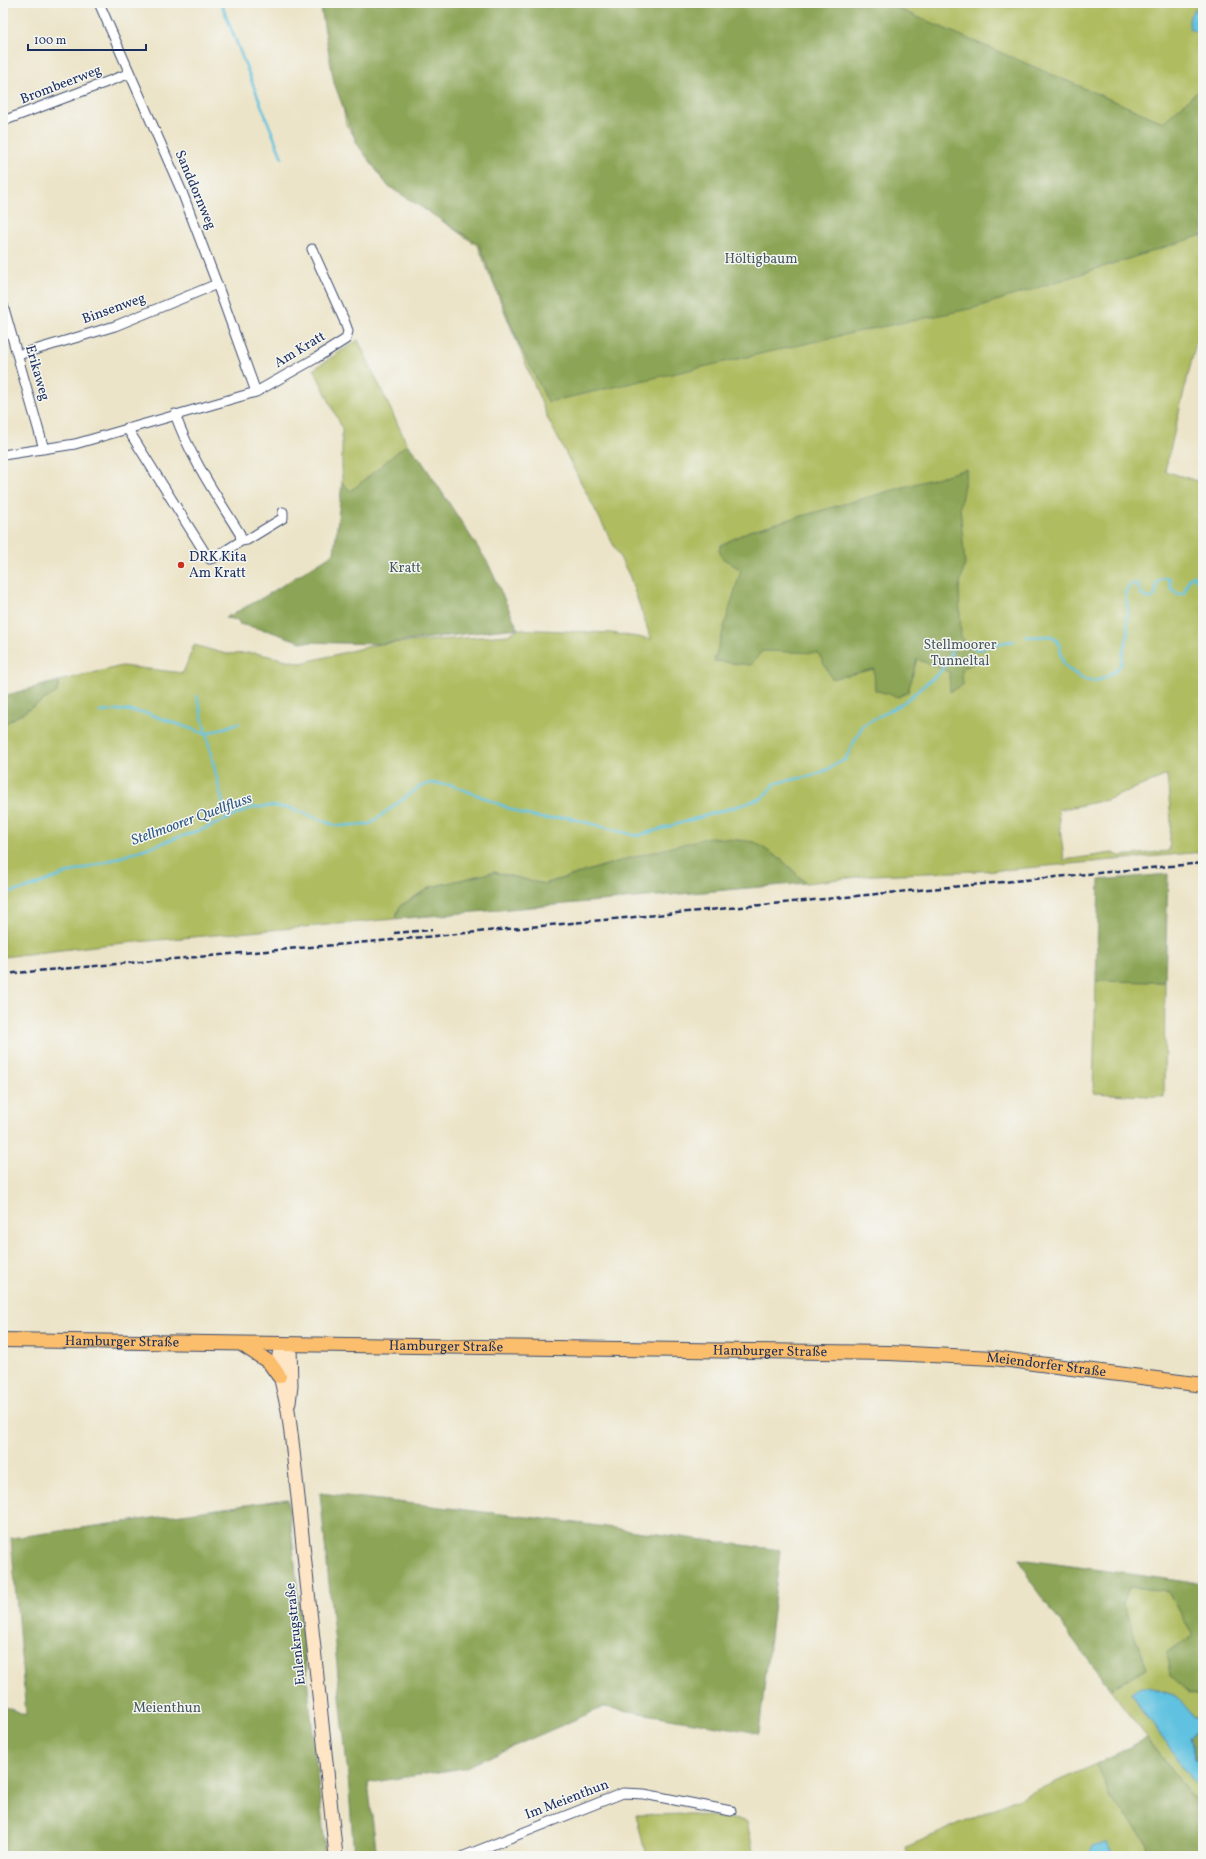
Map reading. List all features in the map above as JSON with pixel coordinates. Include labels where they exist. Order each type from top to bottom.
[{"type":"main road","name":"Hamburger Straße","points":[[3,1340],[889,1353]]},
{"type":"main road","points":[[241,1344],[269,1362],[279,1376]]},
{"type":"main road","name":"Eulenkrugstraße","points":[[290,1345],[278,1356],[279,1376],[288,1410],[336,1856]]},
{"type":"main road","name":"Eulenkrugstraße","points":[[288,1410],[291,1386],[290,1345]]},
{"type":"main road","name":"Meiendorfer Straße","points":[[889,1353],[1000,1359],[1203,1385]]},
{"type":"street","name":"Sanddornweg","points":[[99,3],[128,74],[176,180],[218,284],[256,392]]},
{"type":"street","name":"Brombeerweg","points":[[3,121],[128,74]]},
{"type":"street","name":"Am Kratt","points":[[3,455],[75,444],[174,414],[256,392],[346,339],[348,331],[344,320],[312,248]]},
{"type":"street","name":"Binsenweg","points":[[18,355],[115,326],[218,284]]},
{"type":"street","name":"Erikaweg","points":[[3,305],[44,449]]},
{"type":"street","points":[[174,414],[182,435],[206,480],[240,534],[241,541]]},
{"type":"street","points":[[127,428],[210,559],[241,541],[247,540],[283,518],[283,512]]},
{"type":"street","name":"Im Meienthun","points":[[464,1856],[623,1793],[644,1794],[731,1811]]},
{"type":"green space","name":"Höltigbaum","points":[[320,3],[885,3],[1163,122],[1203,87],[1203,235],[974,308],[857,332],[548,402],[520,346],[479,244],[388,186],[357,144],[334,83]]},
{"type":"green space","name":"Stellmoorer Tunneltal","points":[[324,3],[1203,3],[1203,313],[1165,471],[1203,483],[1203,852],[1004,870],[873,875],[806,883],[783,861],[630,858],[544,884],[494,872],[431,887],[400,906],[395,919],[103,945],[3,957],[3,725],[57,692],[59,681],[122,666],[183,673],[194,645],[226,654],[255,653],[301,663],[379,644],[508,635],[518,629],[611,633],[651,639],[629,575],[548,419],[478,246],[382,179],[346,124]],"holes":[[[1167,775],[1171,821],[1169,851],[1120,856],[1113,853],[1064,860],[1058,810],[1107,800]]]},
{"type":"green space","points":[[358,340],[407,444],[350,492],[342,483],[342,428],[314,369]]},
{"type":"green space","name":"Kratt","points":[[407,444],[421,460],[488,563],[518,629],[379,644],[301,642],[269,631],[239,624],[238,620],[225,618],[264,597],[334,553],[342,483],[351,491]]},
{"type":"green space","name":"Stellmoorer Tunneltal","points":[[967,469],[960,506],[965,564],[959,588],[961,636],[980,660],[962,669],[963,685],[950,692],[949,672],[917,659],[908,692],[898,697],[875,690],[874,669],[832,679],[818,653],[762,651],[751,665],[714,661],[741,570],[722,558],[719,550],[721,545],[749,531]]},
{"type":"green space","points":[[59,681],[57,692],[3,725],[3,696]]},
{"type":"green space","points":[[710,837],[755,842],[783,861],[806,883],[395,919],[400,906],[431,887],[494,872],[544,884],[630,858]]},
{"type":"green space","points":[[1168,874],[1165,982],[1096,981],[1099,880]]},
{"type":"green space","points":[[1096,981],[1165,982],[1164,1097],[1093,1093]]},
{"type":"green space","points":[[320,1493],[553,1520],[780,1550],[759,1733],[604,1707],[464,1768],[368,1783],[377,1856],[354,1856],[348,1777]]},
{"type":"green space","name":"Meienthun","points":[[288,1499],[326,1856],[3,1856],[3,1706],[26,1715],[11,1538]]},
{"type":"green space","points":[[1020,1559],[1203,1584],[1203,1697],[1189,1693],[1170,1676],[1167,1652],[1193,1636],[1168,1591],[1129,1587],[1123,1605],[1147,1669],[1110,1689],[1031,1583]]},
{"type":"green space","points":[[1129,1587],[1168,1591],[1193,1636],[1167,1652],[1189,1693],[1203,1697],[1203,1721],[1192,1717],[1178,1699],[1158,1689],[1132,1693],[1146,1717],[1153,1723],[1158,1733],[1166,1742],[1183,1768],[1203,1792],[1203,1811],[1110,1689],[1147,1669],[1123,1605]]},
{"type":"green space","points":[[1195,1732],[1203,1736],[1203,1765],[1196,1761],[1190,1738]]},
{"type":"green space","points":[[1147,1738],[1203,1811],[1203,1856],[1149,1856],[1144,1838],[1110,1797],[1097,1764]]},
{"type":"green space","points":[[1097,1764],[1110,1797],[1144,1838],[1149,1856],[908,1856],[906,1847]]},
{"type":"green space","points":[[693,1814],[747,1821],[754,1856],[646,1856],[636,1815]]},
{"type":"water","points":[[1197,8],[1203,9],[1203,29],[1198,32],[1190,29],[1189,22],[1192,12]]},
{"type":"water","points":[[1143,1687],[1158,1689],[1172,1695],[1184,1704],[1192,1717],[1203,1721],[1203,1736],[1195,1732],[1190,1738],[1195,1759],[1203,1765],[1203,1792],[1183,1768],[1166,1742],[1158,1733],[1153,1723],[1146,1717],[1132,1693],[1138,1688]]},
{"type":"water","points":[[1106,1843],[1112,1851],[1113,1856],[1087,1856],[1092,1847]]},
{"type":"waterway","points":[[221,3],[282,158]]},
{"type":"waterway","name":"Stellmoorer Quellfluss","points":[[1026,635],[1028,637],[1052,636],[1058,642],[1062,660],[1067,668],[1085,680],[1099,680],[1112,673],[1122,663],[1122,656],[1128,634],[1128,611],[1125,593],[1130,585],[1138,583],[1140,592],[1149,599],[1155,596],[1157,582],[1165,578],[1170,579],[1171,588],[1177,594],[1184,593],[1189,579],[1194,575],[1200,587],[1203,588]]},
{"type":"waterway","name":"Stellmoorer Quellfluss","points":[[3,894],[28,888],[68,873],[112,860],[209,827],[251,808],[270,806],[290,808],[337,826],[370,824],[419,787],[431,783],[451,785],[522,814],[546,819],[566,817],[637,836],[748,803],[762,798],[776,783],[811,776],[829,769],[838,762],[845,760],[863,725],[903,703],[940,672],[949,660],[952,647],[966,643],[978,650],[1000,643],[1014,641]]},
{"type":"waterway","points":[[197,696],[227,820]]},
{"type":"waterway","points":[[100,712],[124,710],[146,713],[206,734],[239,723]]},
{"type":"railway","points":[[3,974],[414,938],[1203,863]]},
{"type":"railway","points":[[394,933],[432,930]]},
{"type":"place","name":"DRK Kita Am Kratt","points":[[181,565]]}]
